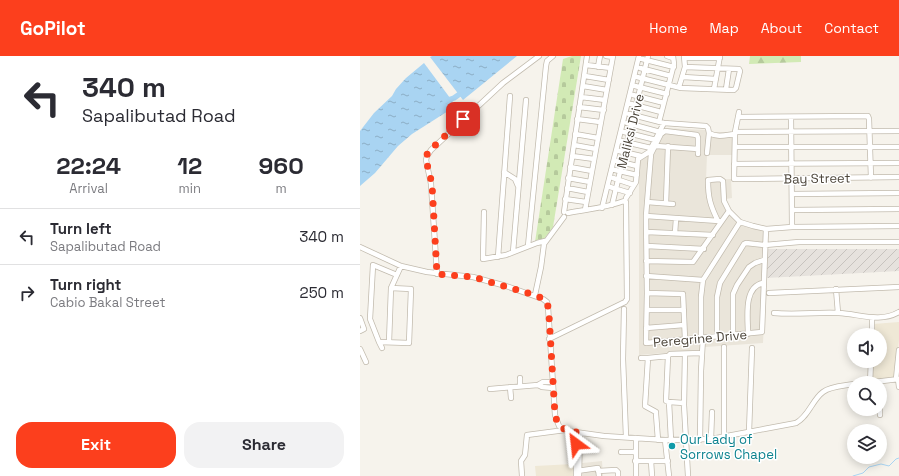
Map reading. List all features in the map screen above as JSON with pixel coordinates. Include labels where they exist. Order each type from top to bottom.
[{"type":"street","points":[[437,274],[432,184],[426,156],[430,150],[503,83],[539,56]]},
{"type":"street","points":[[528,246],[546,66],[547,61],[553,56]]},
{"type":"street","points":[[535,295],[546,241],[565,214],[565,199],[587,56]]},
{"type":"street","points":[[598,67],[600,56]]},
{"type":"street","points":[[585,210],[613,57],[606,56]]},
{"type":"street","points":[[626,198],[634,185],[638,159],[648,153],[660,132],[661,112],[674,67],[673,57],[667,56]]},
{"type":"street","points":[[602,208],[641,57],[674,67]]},
{"type":"street","points":[[679,87],[685,67],[684,57],[720,57],[714,89]]},
{"type":"street","name":"Maliksi Drive","points":[[612,205],[616,189],[615,179],[617,170],[622,151],[627,142],[627,132],[631,115],[636,96],[641,88],[644,78],[648,58]]},
{"type":"street","points":[[586,65],[611,68]]},
{"type":"street","points":[[637,77],[679,87],[714,89],[736,88],[739,69],[685,67]]},
{"type":"street","points":[[640,68],[671,76]]},
{"type":"street","points":[[726,89],[730,69]]},
{"type":"street","points":[[584,76],[609,80]]},
{"type":"street","points":[[683,77],[716,79]]},
{"type":"street","points":[[583,86],[607,90]]},
{"type":"street","points":[[635,86],[667,94]]},
{"type":"street","points":[[498,257],[510,96]]},
{"type":"street","points":[[636,96],[664,103]]},
{"type":"street","points":[[581,97],[605,100]]},
{"type":"street","points":[[513,252],[526,100]]},
{"type":"street","points":[[634,105],[661,112]]},
{"type":"street","points":[[579,107],[604,110]]},
{"type":"street","points":[[631,115],[661,122],[706,126],[709,132],[707,153]]},
{"type":"street","points":[[870,178],[870,163],[870,147],[870,132],[868,116],[791,117],[738,115],[735,133],[734,164],[792,164],[870,163],[899,163]]},
{"type":"street","points":[[791,117],[792,227]]},
{"type":"street","points":[[577,119],[600,122]]},
{"type":"street","points":[[629,123],[660,132]]},
{"type":"street","name":"Peregrine Drive","points":[[668,146],[698,151],[698,138],[697,135],[665,131],[661,134],[651,154],[646,216],[647,310],[645,341],[647,344],[760,332],[762,330],[766,229]]},
{"type":"street","points":[[709,132],[718,136],[735,133],[899,131]]},
{"type":"street","points":[[627,132],[656,140]]},
{"type":"street","points":[[575,134],[598,138]]},
{"type":"street","points":[[621,141],[651,148]]},
{"type":"street","points":[[574,145],[596,149]]},
{"type":"street","points":[[656,146],[668,146],[666,203]]},
{"type":"street","points":[[735,147],[899,147]]},
{"type":"street","points":[[622,151],[641,156]]},
{"type":"street","points":[[572,156],[594,160]]},
{"type":"street","points":[[619,162],[637,166]]},
{"type":"street","name":"Bay Street","points":[[734,164],[733,177],[736,180],[899,178]]},
{"type":"street","points":[[570,167],[592,171]]},
{"type":"street","points":[[617,170],[636,176]]},
{"type":"street","points":[[504,172],[514,179],[518,188]]},
{"type":"street","points":[[568,178],[590,182]]},
{"type":"street","points":[[615,179],[634,185]]},
{"type":"street","points":[[719,221],[710,206],[708,196],[708,180],[722,179],[724,201],[728,211],[740,222],[753,226],[766,229],[792,227],[899,226]]},
{"type":"street","points":[[610,187],[630,193]]},
{"type":"street","points":[[567,188],[588,192]]},
{"type":"street","points":[[792,194],[899,193]]},
{"type":"street","points":[[565,199],[586,202]]},
{"type":"street","points":[[549,339],[627,301],[626,203],[624,201],[602,208],[565,214]]},
{"type":"street","points":[[647,202],[673,204]]},
{"type":"street","points":[[792,210],[899,209]]},
{"type":"street","points":[[646,261],[692,263],[704,249],[713,235],[719,221],[728,211]]},
{"type":"street","points":[[484,212],[483,258],[498,257],[546,241]]},
{"type":"street","points":[[646,216],[719,221]]},
{"type":"street","points":[[675,233],[676,219]]},
{"type":"street","points":[[700,440],[701,297],[703,280],[740,222]]},
{"type":"street","points":[[647,232],[713,235]]},
{"type":"street","points":[[717,337],[717,297],[720,283],[744,244],[765,245],[799,242],[899,242]]},
{"type":"street","points":[[647,246],[704,249]]},
{"type":"street","points":[[360,247],[401,266],[437,274],[473,277],[535,295],[547,302],[556,419],[559,426],[565,430]]},
{"type":"street","points":[[733,335],[733,294],[749,267],[764,260]]},
{"type":"street","points":[[382,348],[370,319],[373,265],[397,275]]},
{"type":"street","points":[[389,342],[391,288],[401,266]]},
{"type":"street","points":[[646,276],[703,280]]},
{"type":"street","points":[[748,334],[748,304],[750,293],[754,287],[763,283]]},
{"type":"street","points":[[769,293],[899,286]]},
{"type":"street","points":[[379,342],[409,343],[410,289],[391,288]]},
{"type":"street","points":[[836,289],[838,313]]},
{"type":"street","points":[[647,293],[684,295],[685,340]]},
{"type":"street","points":[[624,309],[623,359],[626,437]]},
{"type":"street","points":[[647,310],[684,310]]},
{"type":"street","points":[[774,313],[838,313],[872,318],[890,316],[899,312]]},
{"type":"street","points":[[360,318],[364,329],[360,331]]},
{"type":"street","points":[[872,318],[872,328]]},
{"type":"street","points":[[646,328],[684,325]]},
{"type":"street","points":[[724,347],[724,437]]},
{"type":"street","points":[[749,432],[752,348]]},
{"type":"street","points":[[360,349],[366,362]]},
{"type":"street","points":[[641,358],[668,356],[670,354],[684,354],[701,350]]},
{"type":"street","points":[[899,350],[899,387]]},
{"type":"street","points":[[684,354],[685,440],[688,476]]},
{"type":"street","points":[[668,356],[666,401],[669,402],[669,476]]},
{"type":"street","points":[[648,358],[645,406],[656,412],[658,440]]},
{"type":"street","points":[[520,378],[520,386]]},
{"type":"street","points":[[887,381],[898,379]]},
{"type":"street","points":[[490,389],[552,382]]},
{"type":"street","points":[[538,384],[542,387],[553,388]]},
{"type":"street","points":[[522,476],[521,461],[525,455],[527,435],[565,430],[578,433],[658,440],[700,440],[724,437],[796,423],[805,417],[823,392],[847,385]]},
{"type":"street","points":[[510,387],[511,398]]},
{"type":"street","points":[[669,402],[684,403]]},
{"type":"street","points":[[711,439],[712,412]]},
{"type":"street","points":[[578,433],[577,472],[579,476]]},
{"type":"street","points":[[636,438],[636,476]]},
{"type":"street","points":[[621,452],[636,452]]},
{"type":"street","points":[[636,461],[668,461]]},
{"type":"street","points":[[651,461],[652,476]]},
{"type":"street","points":[[577,472],[597,468],[603,476]]},
{"type":"street","points":[[600,472],[616,470],[618,472],[618,476]]},
{"type":"shaded area","points":[[665,128],[706,130],[707,132],[733,132],[732,155],[707,155],[706,180],[731,179],[732,198],[726,199],[729,209],[742,221],[769,227],[763,343],[705,347],[703,350],[639,355],[639,162],[649,155]]},
{"type":"shaded area","points":[[767,249],[899,249],[899,271],[766,278]]},
{"type":"shaded area","points":[[899,322],[899,340],[895,378],[887,379],[887,376],[872,376],[872,368],[887,368],[887,328],[873,328],[873,324]]},
{"type":"shaded area","points":[[602,461],[603,476],[574,476],[573,464]]},
{"type":"shaded area","points":[[573,464],[574,476],[536,476],[535,466]]},
{"type":"green space","points":[[572,56],[581,56],[553,227],[544,239],[535,242],[563,59]]},
{"type":"green space","points":[[750,56],[801,56],[801,62],[749,64]]},
{"type":"water","points":[[517,56],[463,100],[430,57]]},
{"type":"water","points":[[424,63],[456,106],[412,134],[398,146],[375,173],[360,186],[360,131],[374,113],[392,96],[406,78]]},
{"type":"waterway","points":[[445,101],[454,98],[464,91]]},
{"type":"waterway","points":[[853,476],[863,473],[869,467],[881,464],[889,466],[899,458]]},
{"type":"place","name":"Our Lady of Sorrows Chapel","points":[[672,446]]},
{"type":"route","points":[[463,119],[430,150],[426,156],[432,184],[437,274],[473,277],[535,295],[547,302],[555,415],[561,428],[576,432],[576,444]]}]
